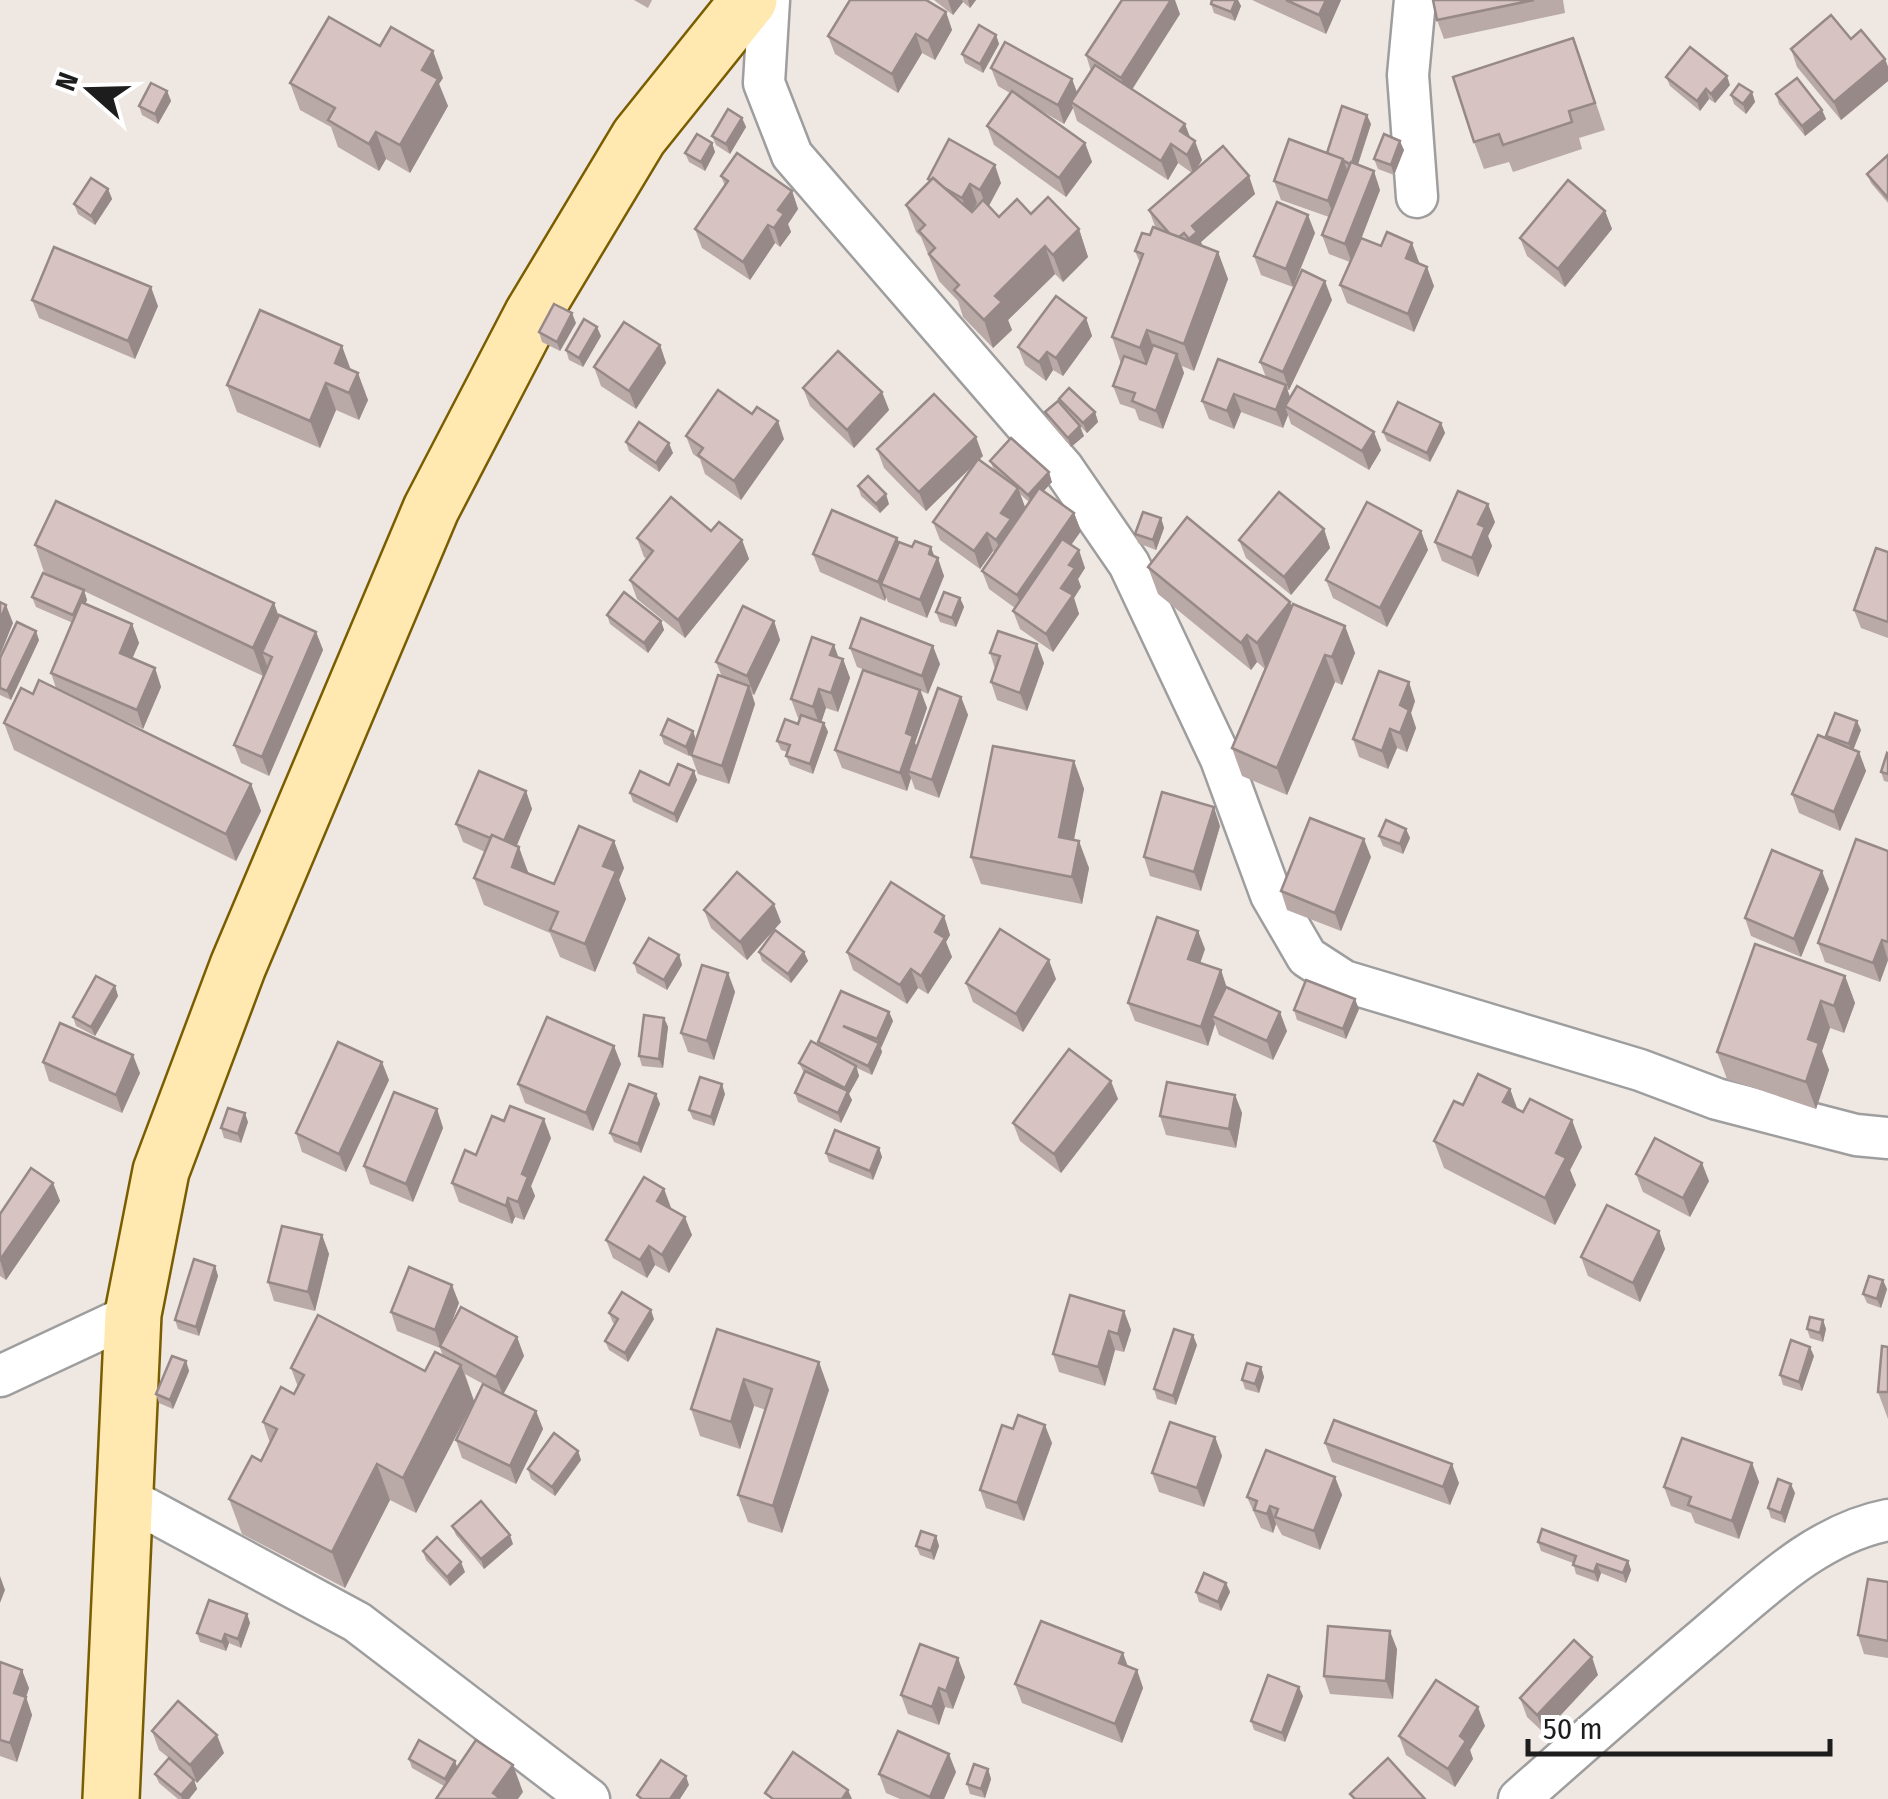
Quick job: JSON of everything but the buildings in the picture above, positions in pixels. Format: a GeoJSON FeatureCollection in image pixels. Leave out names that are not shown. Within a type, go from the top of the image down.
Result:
{"type":"FeatureCollection","features":[{"type":"Feature","properties":{"kind":"street"},"geometry":{"type":"LineString","coordinates":[[112,1799],[133,1314],[161,1171],[238,966],[431,510],[532,315],[639,136],[749,0]]}},
{"type":"Feature","properties":{"kind":"street"},"geometry":{"type":"LineString","coordinates":[[769,0],[764,84],[792,156],[1064,468],[1129,564],[1221,759],[1271,895],[1307,958],[1344,981],[1640,1070],[1717,1099],[1856,1135],[1888,1138]]}},
{"type":"Feature","properties":{"kind":"street"},"geometry":{"type":"LineString","coordinates":[[1415,0],[1408,75],[1417,197]]}},
{"type":"Feature","properties":{"kind":"street"},"geometry":{"type":"LineString","coordinates":[[0,1376],[133,1314]]}},
{"type":"Feature","properties":{"kind":"street"},"geometry":{"type":"LineString","coordinates":[[127,1498],[357,1622],[589,1799]]}},
{"type":"Feature","properties":{"kind":"street"},"geometry":{"type":"LineString","coordinates":[[1519,1799],[1698,1643],[1804,1557],[1864,1524],[1888,1520]]}}]}
